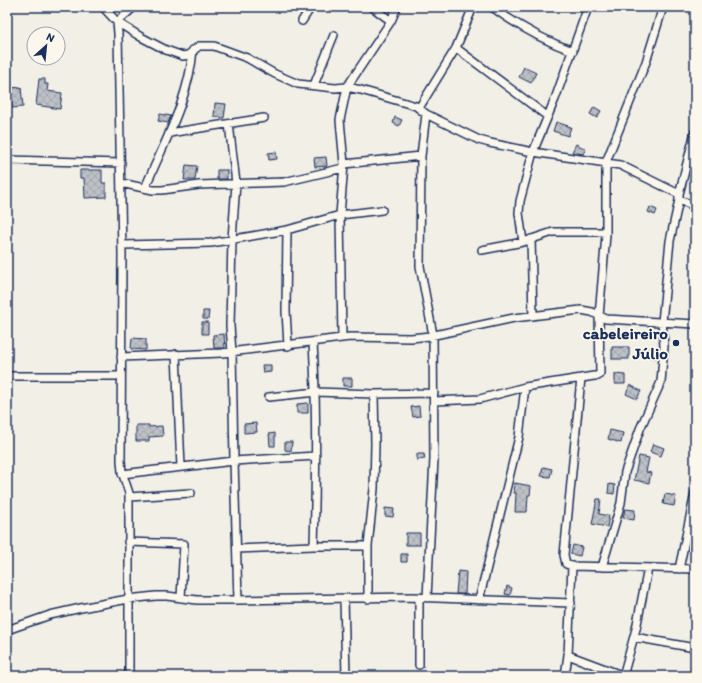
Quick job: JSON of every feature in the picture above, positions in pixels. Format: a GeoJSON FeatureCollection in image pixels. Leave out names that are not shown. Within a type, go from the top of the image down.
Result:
{"type":"FeatureCollection","features":[{"type":"Feature","properties":{"kind":"street"},"geometry":{"type":"LineString","coordinates":[[103,7],[117,22],[141,37],[183,56],[188,55],[199,46],[214,46],[247,58],[298,84],[335,88],[347,87],[362,90],[419,108],[426,114],[479,140],[533,152],[620,165],[630,169],[695,206]]}},
{"type":"Feature","properties":{"kind":"street"},"geometry":{"type":"LineString","coordinates":[[117,22],[134,7]]}},
{"type":"Feature","properties":{"kind":"street"},"geometry":{"type":"LineString","coordinates":[[302,21],[311,7]]}},
{"type":"Feature","properties":{"kind":"street"},"geometry":{"type":"LineString","coordinates":[[372,7],[391,21]]}},
{"type":"Feature","properties":{"kind":"street"},"geometry":{"type":"LineString","coordinates":[[342,338],[340,215],[344,166],[340,120],[347,87],[391,21],[397,7]]}},
{"type":"Feature","properties":{"kind":"street"},"geometry":{"type":"LineString","coordinates":[[419,108],[456,48],[473,7]]}},
{"type":"Feature","properties":{"kind":"street"},"geometry":{"type":"LineString","coordinates":[[492,7],[519,26],[554,44],[572,51]]}},
{"type":"Feature","properties":{"kind":"street"},"geometry":{"type":"LineString","coordinates":[[523,242],[519,213],[520,201],[533,152],[555,99],[588,7]]}},
{"type":"Feature","properties":{"kind":"street"},"geometry":{"type":"LineString","coordinates":[[434,401],[480,400],[525,387],[598,376],[600,373],[599,316],[606,232],[606,162],[646,62],[663,7]]}},
{"type":"Feature","properties":{"kind":"street"},"geometry":{"type":"LineString","coordinates":[[117,22],[122,245],[121,461],[122,474],[129,493],[128,676]]}},
{"type":"Feature","properties":{"kind":"street"},"geometry":{"type":"LineString","coordinates":[[314,85],[334,35]]}},
{"type":"Feature","properties":{"kind":"street"},"geometry":{"type":"LineString","coordinates":[[456,48],[547,116]]}},
{"type":"Feature","properties":{"kind":"street"},"geometry":{"type":"LineString","coordinates":[[145,188],[177,117],[191,67],[193,50]]}},
{"type":"Feature","properties":{"kind":"street"},"geometry":{"type":"LineString","coordinates":[[419,666],[434,459],[433,335],[420,266],[421,156],[426,114]]}},
{"type":"Feature","properties":{"kind":"street"},"geometry":{"type":"LineString","coordinates":[[170,133],[264,118]]}},
{"type":"Feature","properties":{"kind":"street"},"geometry":{"type":"LineString","coordinates":[[229,124],[236,183],[232,239],[230,326],[232,352],[238,600]]}},
{"type":"Feature","properties":{"kind":"street"},"geometry":{"type":"LineString","coordinates":[[602,567],[621,503],[625,472],[640,429],[661,382],[664,346],[662,322],[670,241],[695,132]]}},
{"type":"Feature","properties":{"kind":"street"},"geometry":{"type":"LineString","coordinates":[[121,183],[153,190],[162,190],[199,185],[284,182],[344,166],[421,156]]}},
{"type":"Feature","properties":{"kind":"street"},"geometry":{"type":"LineString","coordinates":[[7,160],[121,163]]}},
{"type":"Feature","properties":{"kind":"street"},"geometry":{"type":"LineString","coordinates":[[122,245],[211,243],[287,230],[340,215],[382,210]]}},
{"type":"Feature","properties":{"kind":"street"},"geometry":{"type":"LineString","coordinates":[[287,230],[286,303],[288,346]]}},
{"type":"Feature","properties":{"kind":"street"},"geometry":{"type":"LineString","coordinates":[[482,250],[523,242],[553,232],[606,232]]}},
{"type":"Feature","properties":{"kind":"street"},"geometry":{"type":"LineString","coordinates":[[531,239],[533,316]]}},
{"type":"Feature","properties":{"kind":"street"},"geometry":{"type":"LineString","coordinates":[[121,357],[232,352],[350,337],[411,338],[533,316],[582,310],[592,312],[606,319],[695,324]]}},
{"type":"Feature","properties":{"kind":"street"},"geometry":{"type":"LineString","coordinates":[[313,342],[316,392],[314,546]]}},
{"type":"Feature","properties":{"kind":"street"},"geometry":{"type":"LineString","coordinates":[[176,354],[181,467]]}},
{"type":"Feature","properties":{"kind":"street"},"geometry":{"type":"LineString","coordinates":[[7,376],[121,376]]}},
{"type":"Feature","properties":{"kind":"street"},"geometry":{"type":"LineString","coordinates":[[581,378],[564,555],[566,564],[572,566],[695,569]]}},
{"type":"Feature","properties":{"kind":"street"},"geometry":{"type":"LineString","coordinates":[[480,600],[519,437],[525,387]]}},
{"type":"Feature","properties":{"kind":"street"},"geometry":{"type":"LineString","coordinates":[[269,397],[316,392],[374,394],[434,393]]}},
{"type":"Feature","properties":{"kind":"street"},"geometry":{"type":"LineString","coordinates":[[368,599],[368,546],[374,489],[374,394]]}},
{"type":"Feature","properties":{"kind":"street"},"geometry":{"type":"LineString","coordinates":[[122,474],[181,467],[185,468],[234,461],[316,456]]}},
{"type":"Feature","properties":{"kind":"street"},"geometry":{"type":"LineString","coordinates":[[129,497],[191,493]]}},
{"type":"Feature","properties":{"kind":"street"},"geometry":{"type":"LineString","coordinates":[[679,569],[695,493]]}},
{"type":"Feature","properties":{"kind":"street"},"geometry":{"type":"LineString","coordinates":[[128,542],[184,544],[181,598]]}},
{"type":"Feature","properties":{"kind":"street"},"geometry":{"type":"LineString","coordinates":[[237,548],[368,546]]}},
{"type":"Feature","properties":{"kind":"street"},"geometry":{"type":"LineString","coordinates":[[565,676],[568,655],[572,566]]}},
{"type":"Feature","properties":{"kind":"street"},"geometry":{"type":"LineString","coordinates":[[568,655],[624,676],[634,637],[648,568]]}},
{"type":"Feature","properties":{"kind":"street"},"geometry":{"type":"LineString","coordinates":[[7,630],[50,615],[128,599],[156,596],[197,600],[368,599],[423,597],[571,603]]}},
{"type":"Feature","properties":{"kind":"street"},"geometry":{"type":"LineString","coordinates":[[344,599],[346,676]]}},
{"type":"Feature","properties":{"kind":"street"},"geometry":{"type":"LineString","coordinates":[[634,637],[695,648]]}},
{"type":"Feature","properties":{"kind":"building"},"geometry":{"type":"Polygon","coordinates":[[[524,67],[536,73],[531,83],[519,77],[524,67]]]}},
{"type":"Feature","properties":{"kind":"building"},"geometry":{"type":"Polygon","coordinates":[[[39,79],[45,79],[45,84],[48,84],[47,91],[62,93],[60,109],[36,105],[39,79]]]}},
{"type":"Feature","properties":{"kind":"building"},"geometry":{"type":"Polygon","coordinates":[[[21,87],[23,107],[12,108],[10,88],[21,87]]]}},
{"type":"Feature","properties":{"kind":"building"},"geometry":{"type":"Polygon","coordinates":[[[215,103],[226,104],[224,118],[214,117],[215,103]]]}},
{"type":"Feature","properties":{"kind":"building"},"geometry":{"type":"Polygon","coordinates":[[[594,107],[601,111],[597,118],[590,114],[594,107]]]}},
{"type":"Feature","properties":{"kind":"building"},"geometry":{"type":"Polygon","coordinates":[[[160,114],[171,116],[168,123],[158,121],[160,114]]]}},
{"type":"Feature","properties":{"kind":"building"},"geometry":{"type":"Polygon","coordinates":[[[395,117],[402,120],[399,126],[393,123],[395,117]]]}},
{"type":"Feature","properties":{"kind":"building"},"geometry":{"type":"Polygon","coordinates":[[[556,122],[571,127],[568,136],[553,131],[556,122]]]}},
{"type":"Feature","properties":{"kind":"building"},"geometry":{"type":"Polygon","coordinates":[[[576,144],[586,149],[583,154],[572,152],[576,144]]]}},
{"type":"Feature","properties":{"kind":"building"},"geometry":{"type":"Polygon","coordinates":[[[276,152],[277,159],[269,160],[268,153],[276,152]]]}},
{"type":"Feature","properties":{"kind":"building"},"geometry":{"type":"Polygon","coordinates":[[[326,157],[327,166],[315,167],[314,158],[326,157]]]}},
{"type":"Feature","properties":{"kind":"building"},"geometry":{"type":"Polygon","coordinates":[[[186,165],[197,166],[195,180],[184,180],[186,165]]]}},
{"type":"Feature","properties":{"kind":"building"},"geometry":{"type":"Polygon","coordinates":[[[80,170],[102,170],[102,183],[106,183],[106,197],[85,198],[84,178],[80,178],[80,170]]]}},
{"type":"Feature","properties":{"kind":"building"},"geometry":{"type":"Polygon","coordinates":[[[217,170],[227,170],[227,179],[217,179],[217,170]]]}},
{"type":"Feature","properties":{"kind":"building"},"geometry":{"type":"Polygon","coordinates":[[[650,207],[657,210],[655,215],[648,212],[650,207]]]}},
{"type":"Feature","properties":{"kind":"building"},"geometry":{"type":"Polygon","coordinates":[[[203,311],[209,311],[208,319],[203,319],[203,311]]]}},
{"type":"Feature","properties":{"kind":"building"},"geometry":{"type":"Polygon","coordinates":[[[202,322],[208,322],[208,334],[202,334],[202,322]]]}},
{"type":"Feature","properties":{"kind":"building"},"geometry":{"type":"Polygon","coordinates":[[[224,334],[225,348],[214,348],[213,335],[224,334]]]}},
{"type":"Feature","properties":{"kind":"building"},"geometry":{"type":"Polygon","coordinates":[[[132,338],[146,339],[146,350],[131,349],[132,338]]]}},
{"type":"Feature","properties":{"kind":"building"},"geometry":{"type":"Polygon","coordinates":[[[612,347],[629,347],[629,359],[612,359],[612,347]]]}},
{"type":"Feature","properties":{"kind":"building"},"geometry":{"type":"Polygon","coordinates":[[[645,348],[657,349],[656,358],[645,357],[645,348]]]}},
{"type":"Feature","properties":{"kind":"building"},"geometry":{"type":"Polygon","coordinates":[[[262,365],[271,365],[271,372],[263,373],[262,365]]]}},
{"type":"Feature","properties":{"kind":"building"},"geometry":{"type":"Polygon","coordinates":[[[615,374],[625,375],[625,384],[615,384],[615,374]]]}},
{"type":"Feature","properties":{"kind":"building"},"geometry":{"type":"Polygon","coordinates":[[[343,378],[352,378],[352,386],[343,386],[343,378]]]}},
{"type":"Feature","properties":{"kind":"building"},"geometry":{"type":"Polygon","coordinates":[[[630,385],[641,391],[637,399],[626,394],[630,385]]]}},
{"type":"Feature","properties":{"kind":"building"},"geometry":{"type":"Polygon","coordinates":[[[308,403],[308,413],[297,413],[297,404],[308,403]]]}},
{"type":"Feature","properties":{"kind":"building"},"geometry":{"type":"Polygon","coordinates":[[[419,406],[420,416],[413,417],[411,407],[419,406]]]}},
{"type":"Feature","properties":{"kind":"building"},"geometry":{"type":"Polygon","coordinates":[[[256,423],[257,432],[244,433],[244,424],[256,423]]]}},
{"type":"Feature","properties":{"kind":"building"},"geometry":{"type":"Polygon","coordinates":[[[136,425],[149,425],[149,427],[162,426],[163,436],[149,437],[149,441],[136,441],[136,425]]]}},
{"type":"Feature","properties":{"kind":"building"},"geometry":{"type":"Polygon","coordinates":[[[610,430],[623,433],[621,443],[608,439],[610,430]]]}},
{"type":"Feature","properties":{"kind":"building"},"geometry":{"type":"Polygon","coordinates":[[[275,433],[275,446],[270,446],[269,434],[275,433]]]}},
{"type":"Feature","properties":{"kind":"building"},"geometry":{"type":"Polygon","coordinates":[[[285,442],[292,442],[291,451],[285,450],[285,442]]]}},
{"type":"Feature","properties":{"kind":"building"},"geometry":{"type":"Polygon","coordinates":[[[653,444],[664,448],[661,456],[650,452],[653,444]]]}},
{"type":"Feature","properties":{"kind":"building"},"geometry":{"type":"Polygon","coordinates":[[[417,454],[424,454],[425,459],[417,460],[417,454]]]}},
{"type":"Feature","properties":{"kind":"building"},"geometry":{"type":"Polygon","coordinates":[[[639,456],[649,458],[646,472],[651,473],[649,483],[634,480],[639,456]]]}},
{"type":"Feature","properties":{"kind":"building"},"geometry":{"type":"Polygon","coordinates":[[[543,467],[552,469],[550,477],[541,476],[543,467]]]}},
{"type":"Feature","properties":{"kind":"building"},"geometry":{"type":"Polygon","coordinates":[[[515,483],[531,486],[530,495],[528,495],[527,512],[515,512],[515,483]]]}},
{"type":"Feature","properties":{"kind":"building"},"geometry":{"type":"Polygon","coordinates":[[[609,484],[615,485],[614,494],[608,493],[609,484]]]}},
{"type":"Feature","properties":{"kind":"building"},"geometry":{"type":"Polygon","coordinates":[[[665,494],[676,496],[674,506],[663,504],[665,494]]]}},
{"type":"Feature","properties":{"kind":"building"},"geometry":{"type":"Polygon","coordinates":[[[597,499],[601,499],[599,514],[609,516],[607,527],[592,524],[597,499]]]}},
{"type":"Feature","properties":{"kind":"building"},"geometry":{"type":"Polygon","coordinates":[[[385,508],[394,509],[393,517],[385,516],[385,508]]]}},
{"type":"Feature","properties":{"kind":"building"},"geometry":{"type":"Polygon","coordinates":[[[625,509],[635,510],[634,520],[623,518],[625,509]]]}},
{"type":"Feature","properties":{"kind":"building"},"geometry":{"type":"Polygon","coordinates":[[[406,533],[420,533],[420,545],[406,545],[406,533]]]}},
{"type":"Feature","properties":{"kind":"building"},"geometry":{"type":"Polygon","coordinates":[[[573,545],[582,547],[580,556],[571,554],[573,545]]]}},
{"type":"Feature","properties":{"kind":"building"},"geometry":{"type":"Polygon","coordinates":[[[401,554],[407,554],[407,562],[401,562],[401,554]]]}},
{"type":"Feature","properties":{"kind":"building"},"geometry":{"type":"Polygon","coordinates":[[[458,571],[466,572],[465,594],[456,594],[458,571]]]}},
{"type":"Feature","properties":{"kind":"building"},"geometry":{"type":"Polygon","coordinates":[[[507,586],[512,588],[510,595],[505,594],[507,586]]]}},
{"type":"Feature","properties":{"kind":"place","name":"cabeleireiro Júlio"},"geometry":{"type":"Point","coordinates":[676,343]}}]}
